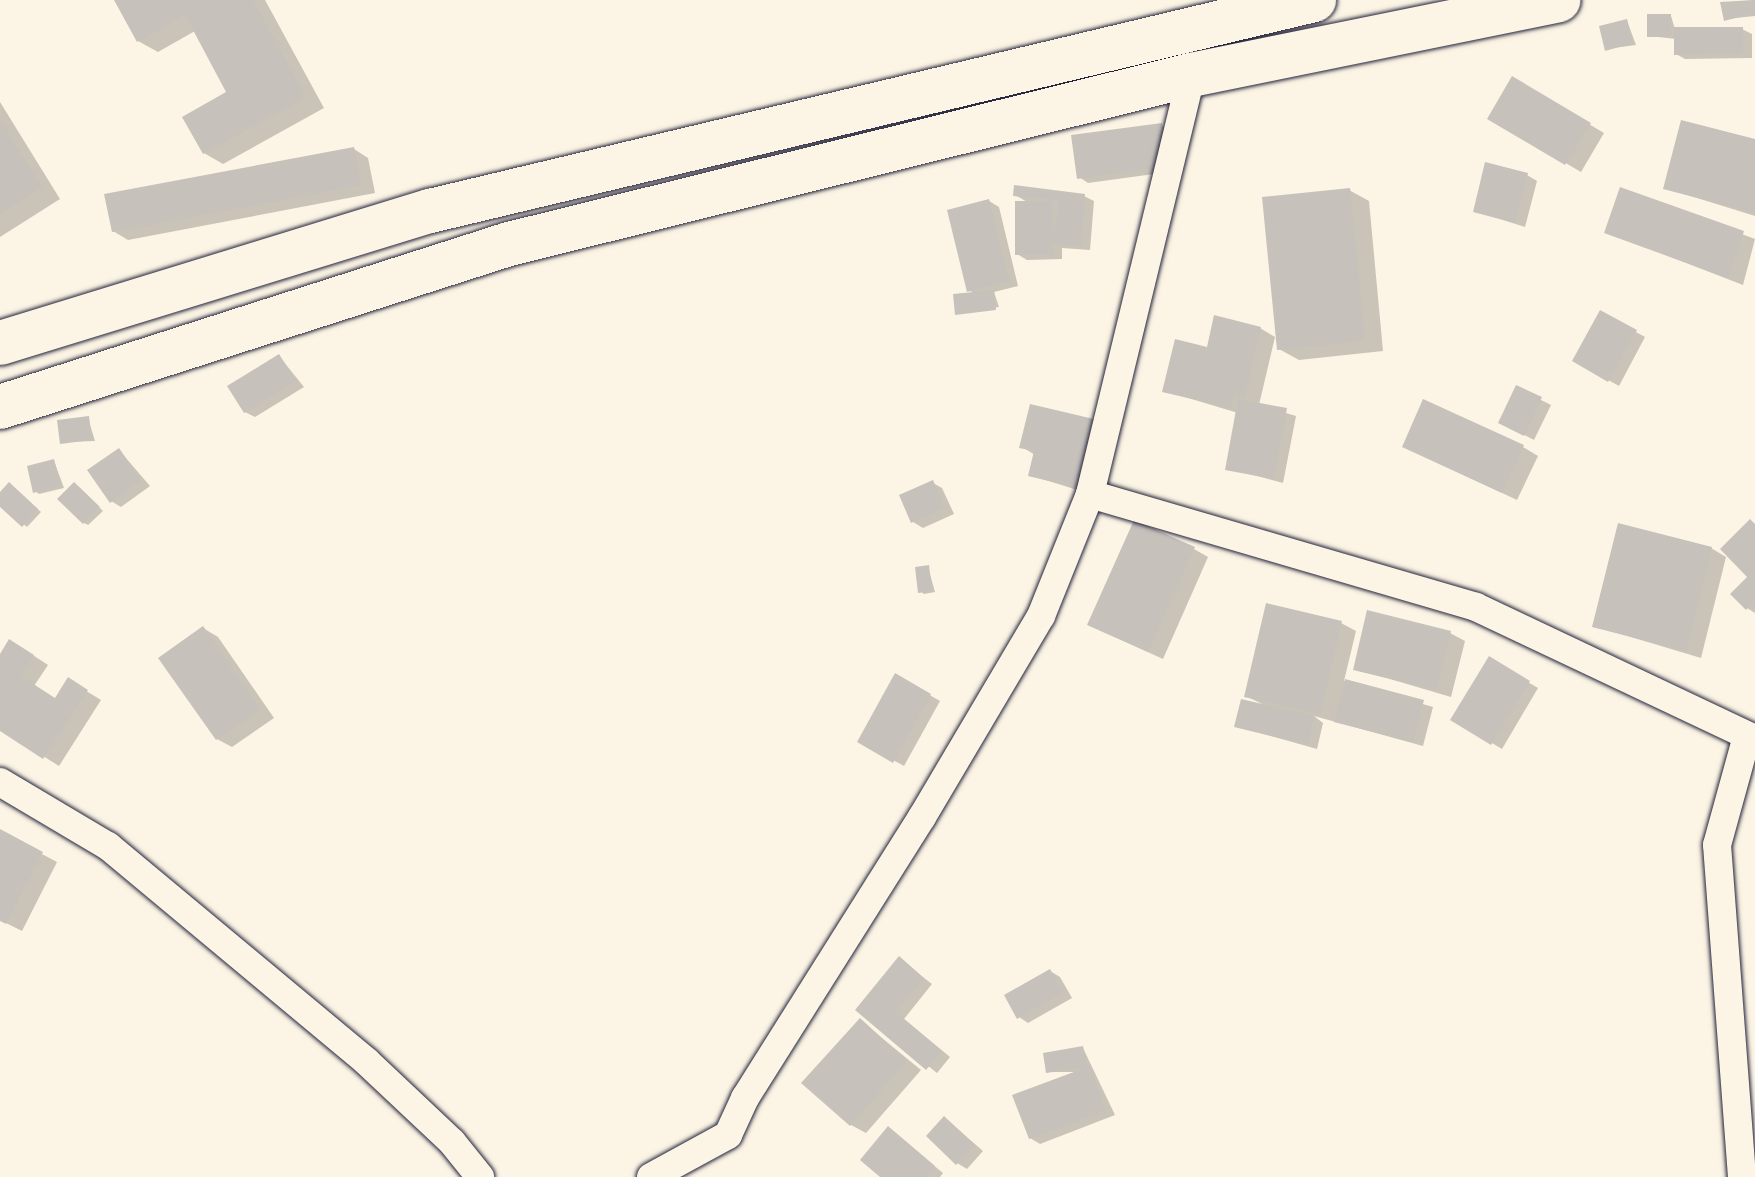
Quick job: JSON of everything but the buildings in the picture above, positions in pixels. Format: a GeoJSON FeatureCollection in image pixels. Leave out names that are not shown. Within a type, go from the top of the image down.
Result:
{"type":"FeatureCollection","features":[{"type":"Feature","properties":{"kind":"highway"},"geometry":{"type":"LineString","coordinates":[[0,343],[430,211],[1258,7],[1314,0]]}},
{"type":"Feature","properties":{"kind":"highway"},"geometry":{"type":"LineString","coordinates":[[0,407],[509,244],[1191,75],[1558,0]]}},
{"type":"Feature","properties":{"kind":"street"},"geometry":{"type":"LineString","coordinates":[[651,1177],[728,1135],[745,1098],[922,817],[1041,616],[1090,494],[1191,75]]}},
{"type":"Feature","properties":{"kind":"street"},"geometry":{"type":"LineString","coordinates":[[1090,494],[1476,607],[1751,738],[1717,845],[1742,1177]]}},
{"type":"Feature","properties":{"kind":"street"},"geometry":{"type":"LineString","coordinates":[[0,782],[108,846],[366,1061],[452,1142],[480,1177]]}}]}
